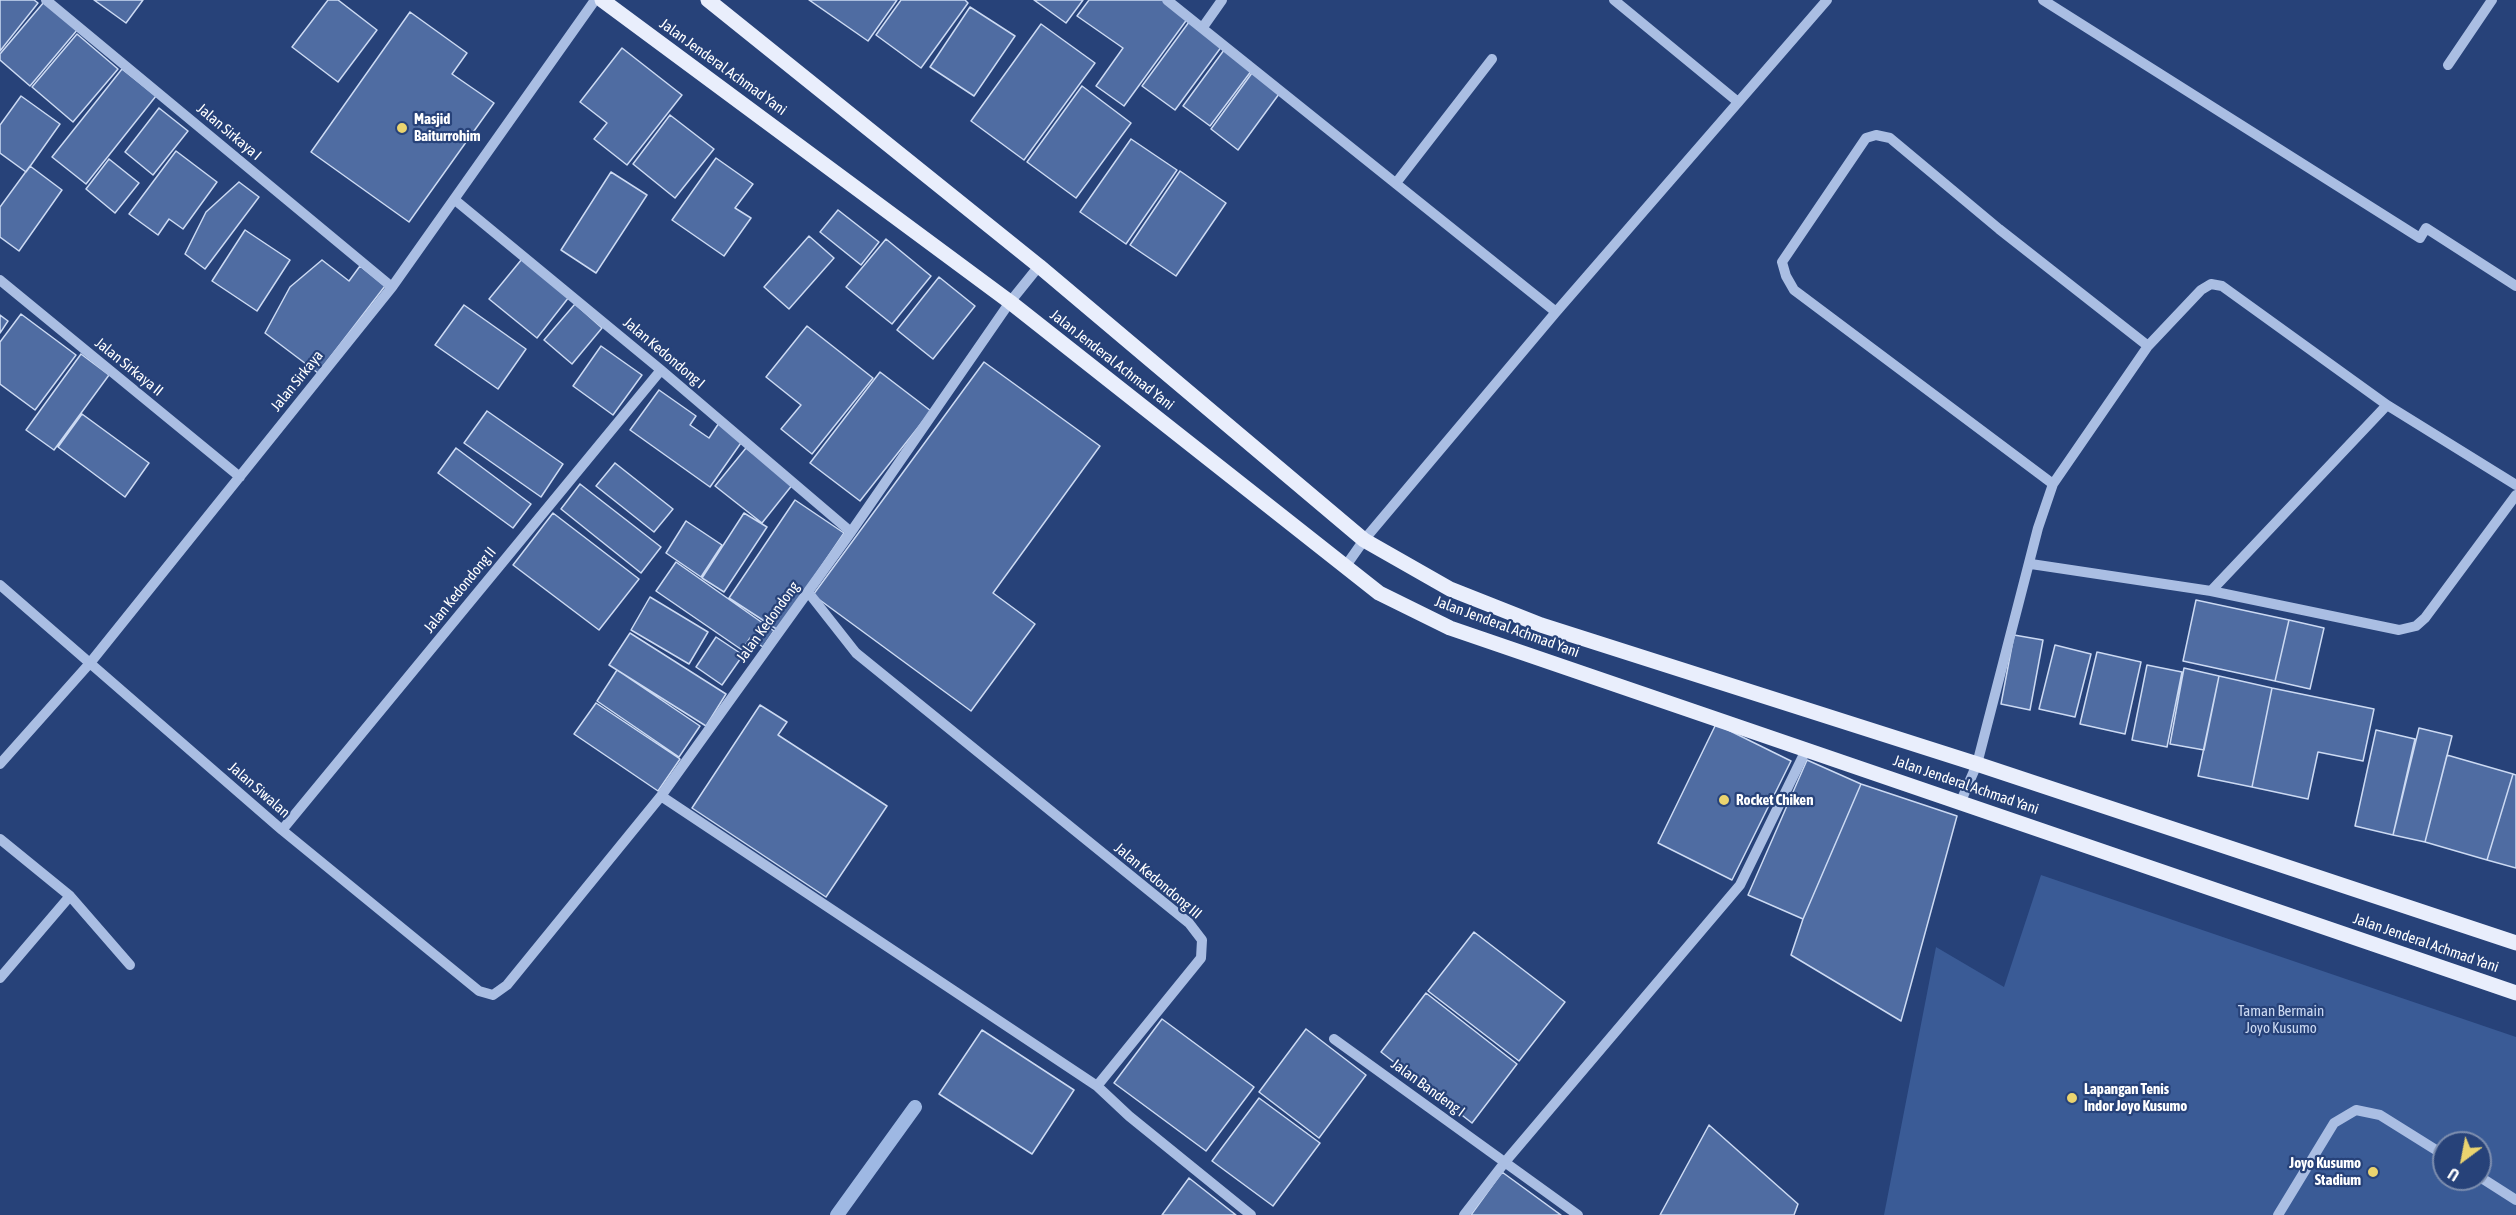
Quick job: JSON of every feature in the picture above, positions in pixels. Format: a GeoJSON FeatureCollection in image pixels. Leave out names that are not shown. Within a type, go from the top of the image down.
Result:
{"type":"FeatureCollection","features":[{"type":"Feature","properties":{"kind":"main road","name":"Jalan Jenderal Achmad Yani"},"geometry":{"type":"LineString","coordinates":[[602,0],[1010,302],[1379,593],[1450,628],[1961,801],[2516,993]]}},
{"type":"Feature","properties":{"kind":"main road","name":"Jalan Jenderal Achmad Yani"},"geometry":{"type":"LineString","coordinates":[[708,0],[1039,266],[1364,540],[1450,589],[1541,625],[1977,764],[2516,943]]}},
{"type":"Feature","properties":{"kind":"street","name":"Jalan Sirkaya I"},"geometry":{"type":"LineString","coordinates":[[46,0],[392,287]]}},
{"type":"Feature","properties":{"kind":"street","name":"Jalan Sirkaya"},"geometry":{"type":"LineString","coordinates":[[0,764],[90,663],[392,287],[595,0]]}},
{"type":"Feature","properties":{"kind":"street"},"geometry":{"type":"LineString","coordinates":[[1167,0],[1556,312]]}},
{"type":"Feature","properties":{"kind":"street"},"geometry":{"type":"LineString","coordinates":[[1203,27],[1222,0]]}},
{"type":"Feature","properties":{"kind":"street"},"geometry":{"type":"LineString","coordinates":[[1614,0],[1738,102]]}},
{"type":"Feature","properties":{"kind":"street"},"geometry":{"type":"LineString","coordinates":[[1345,567],[1364,540],[1556,312],[1827,0]]}},
{"type":"Feature","properties":{"kind":"street"},"geometry":{"type":"LineString","coordinates":[[2043,0],[2420,238],[2426,228],[2516,286]]}},
{"type":"Feature","properties":{"kind":"street"},"geometry":{"type":"LineString","coordinates":[[2448,65],[2488,2]]}},
{"type":"Feature","properties":{"kind":"street"},"geometry":{"type":"LineString","coordinates":[[1396,183],[1492,59]]}},
{"type":"Feature","properties":{"kind":"street"},"geometry":{"type":"LineString","coordinates":[[2053,484],[1794,290],[1786,276],[1782,262],[1866,138],[1876,135],[1890,138],[1999,229],[2148,346]]}},
{"type":"Feature","properties":{"kind":"street","name":"Jalan Kedondong I"},"geometry":{"type":"LineString","coordinates":[[455,200],[661,370],[851,532]]}},
{"type":"Feature","properties":{"kind":"street","name":"Jalan Kedondong"},"geometry":{"type":"LineString","coordinates":[[507,985],[661,796],[851,532],[1010,302],[1039,266]]}},
{"type":"Feature","properties":{"kind":"street","name":"Jalan Sirkaya II"},"geometry":{"type":"LineString","coordinates":[[0,280],[240,477]]}},
{"type":"Feature","properties":{"kind":"street"},"geometry":{"type":"LineString","coordinates":[[1961,801],[1977,764],[2031,564],[2038,528],[2053,484],[2148,346],[2201,290],[2211,284],[2222,286],[2387,405],[2516,485]]}},
{"type":"Feature","properties":{"kind":"street","name":"Jalan Kedondong II"},"geometry":{"type":"LineString","coordinates":[[282,830],[661,370]]}},
{"type":"Feature","properties":{"kind":"street"},"geometry":{"type":"LineString","coordinates":[[2211,591],[2387,405]]}},
{"type":"Feature","properties":{"kind":"street"},"geometry":{"type":"LineString","coordinates":[[2031,564],[2211,591],[2399,630],[2416,626],[2425,618],[2516,495]]}},
{"type":"Feature","properties":{"kind":"street","name":"Jalan Siwalan"},"geometry":{"type":"LineString","coordinates":[[0,585],[282,830],[479,990],[493,994],[507,985]]}},
{"type":"Feature","properties":{"kind":"street","name":"Jalan Kedondong III"},"geometry":{"type":"LineString","coordinates":[[808,592],[856,653],[1189,923],[1202,940],[1201,958],[1098,1086]]}},
{"type":"Feature","properties":{"kind":"street"},"geometry":{"type":"LineString","coordinates":[[1464,1215],[1505,1162],[1740,885],[1806,750]]}},
{"type":"Feature","properties":{"kind":"street"},"geometry":{"type":"LineString","coordinates":[[661,796],[1098,1086],[1129,1116],[1251,1215]]}},
{"type":"Feature","properties":{"kind":"street"},"geometry":{"type":"LineString","coordinates":[[0,839],[70,896],[130,965]]}},
{"type":"Feature","properties":{"kind":"street"},"geometry":{"type":"LineString","coordinates":[[0,978],[70,896]]}},
{"type":"Feature","properties":{"kind":"street","name":"Jalan Bandeng I"},"geometry":{"type":"LineString","coordinates":[[1334,1039],[1578,1215]]}},
{"type":"Feature","properties":{"kind":"street"},"geometry":{"type":"LineString","coordinates":[[2278,1215],[2334,1123],[2356,1110],[2380,1115],[2432,1148]]}},
{"type":"Feature","properties":{"kind":"street"},"geometry":{"type":"LineString","coordinates":[[2492,1185],[2516,1200]]}},
{"type":"Feature","properties":{"kind":"green space","name":"Taman Bermain Joyo Kusumo"},"geometry":{"type":"Polygon","coordinates":[[[2041,875],[2516,1037],[2516,1215],[1884,1215],[1936,947],[2004,987],[2041,875]]]}},
{"type":"Feature","properties":{"kind":"building"},"geometry":{"type":"Polygon","coordinates":[[[0,0],[34,0],[38,3],[0,51],[0,0]]]}},
{"type":"Feature","properties":{"kind":"building"},"geometry":{"type":"Polygon","coordinates":[[[94,0],[143,0],[126,23],[94,0]]]}},
{"type":"Feature","properties":{"kind":"building"},"geometry":{"type":"Polygon","coordinates":[[[328,0],[338,0],[377,30],[338,82],[292,47],[328,0]]]}},
{"type":"Feature","properties":{"kind":"building"},"geometry":{"type":"Polygon","coordinates":[[[809,0],[897,0],[868,41],[809,0]]]}},
{"type":"Feature","properties":{"kind":"building"},"geometry":{"type":"Polygon","coordinates":[[[901,0],[965,0],[968,3],[921,68],[876,35],[901,0]]]}},
{"type":"Feature","properties":{"kind":"building"},"geometry":{"type":"Polygon","coordinates":[[[1034,0],[1083,0],[1066,23],[1034,0]]]}},
{"type":"Feature","properties":{"kind":"building"},"geometry":{"type":"Polygon","coordinates":[[[1089,0],[1164,0],[1188,18],[1124,106],[1096,86],[1123,48],[1077,16],[1089,0]]]}},
{"type":"Feature","properties":{"kind":"building"},"geometry":{"type":"Polygon","coordinates":[[[44,2],[78,29],[30,86],[0,60],[0,54],[44,2]]]}},
{"type":"Feature","properties":{"kind":"building"},"geometry":{"type":"Polygon","coordinates":[[[970,7],[1015,36],[974,96],[930,67],[970,7]]]}},
{"type":"Feature","properties":{"kind":"building","name":"Masjid Baiturrohim"},"geometry":{"type":"Polygon","coordinates":[[[410,12],[467,53],[452,74],[494,103],[409,222],[311,152],[410,12]]]}},
{"type":"Feature","properties":{"kind":"building"},"geometry":{"type":"Polygon","coordinates":[[[1189,22],[1222,46],[1175,110],[1142,86],[1189,22]]]}},
{"type":"Feature","properties":{"kind":"building"},"geometry":{"type":"Polygon","coordinates":[[[1041,24],[1095,63],[1024,160],[971,121],[1041,24]]]}},
{"type":"Feature","properties":{"kind":"building"},"geometry":{"type":"Polygon","coordinates":[[[77,34],[118,69],[73,122],[32,87],[77,34]]]}},
{"type":"Feature","properties":{"kind":"building"},"geometry":{"type":"Polygon","coordinates":[[[622,48],[682,95],[627,165],[594,139],[607,123],[580,102],[622,48]]]}},
{"type":"Feature","properties":{"kind":"building"},"geometry":{"type":"Polygon","coordinates":[[[1224,50],[1252,70],[1210,126],[1183,106],[1224,50]]]}},
{"type":"Feature","properties":{"kind":"building"},"geometry":{"type":"Polygon","coordinates":[[[122,69],[156,96],[86,184],[52,157],[122,69]]]}},
{"type":"Feature","properties":{"kind":"building"},"geometry":{"type":"Polygon","coordinates":[[[1252,73],[1279,94],[1238,150],[1211,129],[1252,73]]]}},
{"type":"Feature","properties":{"kind":"building"},"geometry":{"type":"Polygon","coordinates":[[[1082,86],[1131,123],[1076,198],[1027,162],[1082,86]]]}},
{"type":"Feature","properties":{"kind":"building"},"geometry":{"type":"Polygon","coordinates":[[[21,96],[60,124],[26,172],[0,153],[0,125],[21,96]]]}},
{"type":"Feature","properties":{"kind":"building"},"geometry":{"type":"Polygon","coordinates":[[[159,108],[188,131],[153,175],[125,152],[159,108]]]}},
{"type":"Feature","properties":{"kind":"building"},"geometry":{"type":"Polygon","coordinates":[[[670,115],[714,149],[675,198],[633,164],[670,115]]]}},
{"type":"Feature","properties":{"kind":"building"},"geometry":{"type":"Polygon","coordinates":[[[1131,139],[1177,170],[1126,244],[1080,212],[1131,139]]]}},
{"type":"Feature","properties":{"kind":"building"},"geometry":{"type":"Polygon","coordinates":[[[176,151],[217,182],[183,229],[169,219],[158,235],[129,214],[176,151]]]}},
{"type":"Feature","properties":{"kind":"building"},"geometry":{"type":"Polygon","coordinates":[[[716,158],[753,184],[735,208],[751,218],[724,256],[672,220],[716,158]]]}},
{"type":"Feature","properties":{"kind":"building"},"geometry":{"type":"Polygon","coordinates":[[[109,159],[139,183],[115,213],[86,189],[109,159]]]}},
{"type":"Feature","properties":{"kind":"building"},"geometry":{"type":"Polygon","coordinates":[[[30,166],[62,190],[19,251],[0,237],[0,207],[30,166]]]}},
{"type":"Feature","properties":{"kind":"building"},"geometry":{"type":"Polygon","coordinates":[[[1180,171],[1226,203],[1176,276],[1130,245],[1180,171]]]}},
{"type":"Feature","properties":{"kind":"building"},"geometry":{"type":"Polygon","coordinates":[[[611,172],[647,195],[596,273],[561,250],[611,172]]]}},
{"type":"Feature","properties":{"kind":"building"},"geometry":{"type":"Polygon","coordinates":[[[239,182],[259,197],[205,269],[185,254],[206,212],[239,182]]]}},
{"type":"Feature","properties":{"kind":"building"},"geometry":{"type":"Polygon","coordinates":[[[838,210],[879,242],[861,265],[820,232],[838,210]]]}},
{"type":"Feature","properties":{"kind":"building"},"geometry":{"type":"Polygon","coordinates":[[[245,230],[290,260],[257,311],[212,281],[245,230]]]}},
{"type":"Feature","properties":{"kind":"building"},"geometry":{"type":"Polygon","coordinates":[[[809,236],[834,258],[789,309],[764,287],[809,236]]]}},
{"type":"Feature","properties":{"kind":"building"},"geometry":{"type":"Polygon","coordinates":[[[886,239],[931,276],[892,324],[846,287],[886,239]]]}},
{"type":"Feature","properties":{"kind":"building"},"geometry":{"type":"Polygon","coordinates":[[[522,259],[569,297],[537,338],[489,299],[522,259]]]}},
{"type":"Feature","properties":{"kind":"building"},"geometry":{"type":"Polygon","coordinates":[[[322,260],[349,281],[360,266],[385,286],[318,373],[265,333],[290,287],[322,260]]]}},
{"type":"Feature","properties":{"kind":"building"},"geometry":{"type":"Polygon","coordinates":[[[939,277],[975,306],[933,359],[897,330],[939,277]]]}},
{"type":"Feature","properties":{"kind":"building"},"geometry":{"type":"Polygon","coordinates":[[[575,304],[602,328],[572,364],[544,340],[575,304]]]}},
{"type":"Feature","properties":{"kind":"building"},"geometry":{"type":"Polygon","coordinates":[[[464,305],[526,349],[498,389],[435,345],[464,305]]]}},
{"type":"Feature","properties":{"kind":"building"},"geometry":{"type":"Polygon","coordinates":[[[21,314],[76,355],[35,410],[0,384],[0,342],[21,314]]]}},
{"type":"Feature","properties":{"kind":"building"},"geometry":{"type":"Polygon","coordinates":[[[0,315],[8,321],[0,333],[0,315]]]}},
{"type":"Feature","properties":{"kind":"building"},"geometry":{"type":"Polygon","coordinates":[[[807,326],[873,378],[812,454],[781,429],[801,405],[766,377],[807,326]]]}},
{"type":"Feature","properties":{"kind":"building"},"geometry":{"type":"Polygon","coordinates":[[[601,346],[642,375],[613,415],[573,386],[601,346]]]}},
{"type":"Feature","properties":{"kind":"building"},"geometry":{"type":"Polygon","coordinates":[[[81,354],[109,375],[54,450],[26,430],[81,354]]]}},
{"type":"Feature","properties":{"kind":"building"},"geometry":{"type":"Polygon","coordinates":[[[984,362],[1100,446],[993,593],[1035,624],[971,711],[813,595],[984,362]]]}},
{"type":"Feature","properties":{"kind":"building"},"geometry":{"type":"Polygon","coordinates":[[[880,372],[931,411],[860,501],[810,463],[880,372]]]}},
{"type":"Feature","properties":{"kind":"building"},"geometry":{"type":"Polygon","coordinates":[[[659,390],[696,416],[690,425],[709,438],[719,423],[743,440],[710,487],[630,430],[659,390]]]}},
{"type":"Feature","properties":{"kind":"building"},"geometry":{"type":"Polygon","coordinates":[[[487,411],[563,464],[541,497],[464,443],[487,411]]]}},
{"type":"Feature","properties":{"kind":"building"},"geometry":{"type":"Polygon","coordinates":[[[82,414],[149,463],[125,497],[58,447],[82,414]]]}},
{"type":"Feature","properties":{"kind":"building"},"geometry":{"type":"Polygon","coordinates":[[[456,448],[531,504],[513,528],[438,473],[456,448]]]}},
{"type":"Feature","properties":{"kind":"building"},"geometry":{"type":"Polygon","coordinates":[[[746,448],[793,484],[762,523],[715,486],[746,448]]]}},
{"type":"Feature","properties":{"kind":"building"},"geometry":{"type":"Polygon","coordinates":[[[615,463],[673,509],[654,532],[596,486],[615,463]]]}},
{"type":"Feature","properties":{"kind":"building"},"geometry":{"type":"Polygon","coordinates":[[[580,484],[661,547],[641,573],[561,509],[580,484]]]}},
{"type":"Feature","properties":{"kind":"building"},"geometry":{"type":"Polygon","coordinates":[[[795,500],[844,533],[778,630],[729,598],[795,500]]]}},
{"type":"Feature","properties":{"kind":"building"},"geometry":{"type":"Polygon","coordinates":[[[553,513],[639,579],[599,630],[513,565],[553,513]]]}},
{"type":"Feature","properties":{"kind":"building"},"geometry":{"type":"Polygon","coordinates":[[[744,513],[767,527],[724,592],[702,578],[744,513]]]}},
{"type":"Feature","properties":{"kind":"building"},"geometry":{"type":"Polygon","coordinates":[[[686,521],[722,545],[701,577],[666,553],[686,521]]]}},
{"type":"Feature","properties":{"kind":"building"},"geometry":{"type":"Polygon","coordinates":[[[676,562],[774,631],[763,647],[750,638],[742,650],[656,591],[676,562]]]}},
{"type":"Feature","properties":{"kind":"building"},"geometry":{"type":"Polygon","coordinates":[[[650,597],[708,632],[689,664],[631,630],[650,597]]]}},
{"type":"Feature","properties":{"kind":"building"},"geometry":{"type":"Polygon","coordinates":[[[2196,600],[2289,620],[2275,681],[2183,661],[2196,600]]]}},
{"type":"Feature","properties":{"kind":"building"},"geometry":{"type":"Polygon","coordinates":[[[2289,620],[2324,628],[2310,689],[2275,681],[2289,620]]]}},
{"type":"Feature","properties":{"kind":"building"},"geometry":{"type":"Polygon","coordinates":[[[630,633],[726,694],[706,726],[609,665],[630,633]]]}},
{"type":"Feature","properties":{"kind":"building"},"geometry":{"type":"Polygon","coordinates":[[[2014,635],[2043,640],[2030,710],[2001,704],[2014,635]]]}},
{"type":"Feature","properties":{"kind":"building"},"geometry":{"type":"Polygon","coordinates":[[[716,637],[743,655],[722,685],[696,667],[716,637]]]}},
{"type":"Feature","properties":{"kind":"building"},"geometry":{"type":"Polygon","coordinates":[[[2055,645],[2091,654],[2075,717],[2039,709],[2055,645]]]}},
{"type":"Feature","properties":{"kind":"building"},"geometry":{"type":"Polygon","coordinates":[[[2097,652],[2141,662],[2125,734],[2080,724],[2097,652]]]}},
{"type":"Feature","properties":{"kind":"building"},"geometry":{"type":"Polygon","coordinates":[[[2147,665],[2182,672],[2167,747],[2132,740],[2147,665]]]}},
{"type":"Feature","properties":{"kind":"building"},"geometry":{"type":"Polygon","coordinates":[[[2184,668],[2219,676],[2204,750],[2170,744],[2184,668]]]}},
{"type":"Feature","properties":{"kind":"building"},"geometry":{"type":"Polygon","coordinates":[[[617,670],[700,726],[679,757],[597,701],[617,670]]]}},
{"type":"Feature","properties":{"kind":"building"},"geometry":{"type":"Polygon","coordinates":[[[2219,676],[2272,688],[2252,787],[2198,776],[2219,676]]]}},
{"type":"Feature","properties":{"kind":"building"},"geometry":{"type":"Polygon","coordinates":[[[2272,688],[2374,709],[2363,761],[2318,752],[2308,799],[2252,787],[2272,688]]]}},
{"type":"Feature","properties":{"kind":"building"},"geometry":{"type":"Polygon","coordinates":[[[596,703],[680,759],[658,791],[574,734],[596,703]]]}},
{"type":"Feature","properties":{"kind":"building"},"geometry":{"type":"Polygon","coordinates":[[[760,705],[787,722],[778,735],[887,806],[826,897],[692,808],[760,705]]]}},
{"type":"Feature","properties":{"kind":"building"},"geometry":{"type":"Polygon","coordinates":[[[1716,724],[1791,761],[1732,880],[1658,843],[1716,724]]]}},
{"type":"Feature","properties":{"kind":"building"},"geometry":{"type":"Polygon","coordinates":[[[2419,728],[2452,736],[2425,842],[2393,835],[2419,728]]]}},
{"type":"Feature","properties":{"kind":"building"},"geometry":{"type":"Polygon","coordinates":[[[2376,730],[2415,739],[2393,835],[2355,826],[2376,730]]]}},
{"type":"Feature","properties":{"kind":"building"},"geometry":{"type":"Polygon","coordinates":[[[2447,755],[2513,774],[2487,860],[2425,842],[2447,755]]]}},
{"type":"Feature","properties":{"kind":"building"},"geometry":{"type":"Polygon","coordinates":[[[1807,760],[1861,784],[1803,919],[1748,895],[1807,760]]]}},
{"type":"Feature","properties":{"kind":"building"},"geometry":{"type":"Polygon","coordinates":[[[2513,774],[2516,775],[2516,868],[2487,860],[2513,774]]]}},
{"type":"Feature","properties":{"kind":"building"},"geometry":{"type":"Polygon","coordinates":[[[1861,784],[1957,816],[1901,1021],[1791,955],[1803,919],[1861,784]]]}},
{"type":"Feature","properties":{"kind":"building"},"geometry":{"type":"Polygon","coordinates":[[[1474,932],[1565,1002],[1519,1061],[1428,991],[1474,932]]]}},
{"type":"Feature","properties":{"kind":"building"},"geometry":{"type":"Polygon","coordinates":[[[1426,993],[1517,1064],[1472,1123],[1381,1052],[1426,993]]]}},
{"type":"Feature","properties":{"kind":"building"},"geometry":{"type":"Polygon","coordinates":[[[1162,1019],[1254,1087],[1206,1151],[1114,1083],[1162,1019]]]}},
{"type":"Feature","properties":{"kind":"building"},"geometry":{"type":"Polygon","coordinates":[[[1306,1029],[1366,1075],[1319,1138],[1259,1092],[1306,1029]]]}},
{"type":"Feature","properties":{"kind":"building"},"geometry":{"type":"Polygon","coordinates":[[[982,1030],[1074,1090],[1032,1154],[939,1094],[982,1030]]]}},
{"type":"Feature","properties":{"kind":"building"},"geometry":{"type":"Polygon","coordinates":[[[1259,1098],[1320,1143],[1273,1206],[1212,1161],[1259,1098]]]}},
{"type":"Feature","properties":{"kind":"building"},"geometry":{"type":"Polygon","coordinates":[[[1709,1125],[1798,1204],[1794,1215],[1660,1215],[1709,1125]]]}},
{"type":"Feature","properties":{"kind":"building"},"geometry":{"type":"Polygon","coordinates":[[[1502,1172],[1561,1215],[1471,1215],[1502,1172]]]}},
{"type":"Feature","properties":{"kind":"building"},"geometry":{"type":"Polygon","coordinates":[[[1189,1178],[1236,1215],[1162,1215],[1189,1178]]]}},
{"type":"Feature","properties":{"kind":"waterway"},"geometry":{"type":"LineString","coordinates":[[837,1215],[915,1107]]}},
{"type":"Feature","properties":{"kind":"place","name":"Masjid Baiturrohim"},"geometry":{"type":"Point","coordinates":[402,128]}},
{"type":"Feature","properties":{"kind":"place","name":"Rocket Chiken"},"geometry":{"type":"Point","coordinates":[1724,800]}},
{"type":"Feature","properties":{"kind":"place","name":"Lapangan Tenis Indor Joyo Kusumo"},"geometry":{"type":"Point","coordinates":[2072,1098]}},
{"type":"Feature","properties":{"kind":"place","name":"Joyo Kusumo Stadium"},"geometry":{"type":"Point","coordinates":[2373,1172]}}]}
